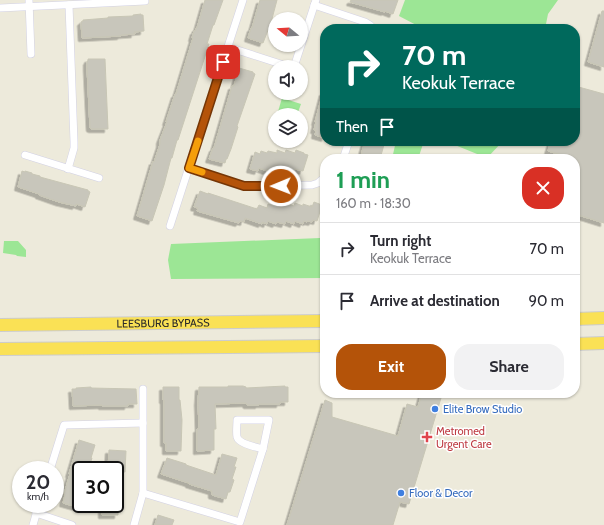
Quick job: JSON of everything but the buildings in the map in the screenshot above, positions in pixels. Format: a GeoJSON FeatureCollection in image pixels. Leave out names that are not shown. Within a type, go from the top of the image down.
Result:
{"type":"FeatureCollection","features":[{"type":"Feature","properties":{"kind":"highway"},"geometry":{"type":"LineString","coordinates":[[580,319],[604,318]]}},
{"type":"Feature","properties":{"kind":"highway","name":"LEESBURG BYPASS"},"geometry":{"type":"LineString","coordinates":[[0,325],[320,322]]}},
{"type":"Feature","properties":{"kind":"highway"},"geometry":{"type":"LineString","coordinates":[[580,344],[604,343]]}},
{"type":"Feature","properties":{"kind":"highway"},"geometry":{"type":"LineString","coordinates":[[0,349],[320,346]]}},
{"type":"Feature","properties":{"kind":"street"},"geometry":{"type":"LineString","coordinates":[[170,226],[243,0]]}},
{"type":"Feature","properties":{"kind":"street"},"geometry":{"type":"LineString","coordinates":[[0,8],[29,3],[69,5],[145,1]]}},
{"type":"Feature","properties":{"kind":"street"},"geometry":{"type":"LineString","coordinates":[[29,3],[31,54]]}},
{"type":"Feature","properties":{"kind":"street"},"geometry":{"type":"LineString","coordinates":[[296,60],[315,3],[368,24]]}},
{"type":"Feature","properties":{"kind":"street"},"geometry":{"type":"LineString","coordinates":[[68,169],[74,148],[69,5]]}},
{"type":"Feature","properties":{"kind":"street"},"geometry":{"type":"LineString","coordinates":[[228,47],[268,60]]}},
{"type":"Feature","properties":{"kind":"street"},"geometry":{"type":"LineString","coordinates":[[24,155],[99,178]]}},
{"type":"Feature","properties":{"kind":"street"},"geometry":{"type":"LineString","coordinates":[[189,168],[244,186],[312,185],[320,181]]}},
{"type":"Feature","properties":{"kind":"street"},"geometry":{"type":"LineString","coordinates":[[134,525],[143,493],[143,389]]}},
{"type":"Feature","properties":{"kind":"street"},"geometry":{"type":"LineString","coordinates":[[143,493],[240,522],[263,449],[269,420],[237,420],[237,437],[239,441],[263,449]]}},
{"type":"Feature","properties":{"kind":"street"},"geometry":{"type":"LineString","coordinates":[[53,461],[64,425],[143,423]]}},
{"type":"Feature","properties":{"kind":"street"},"geometry":{"type":"LineString","coordinates":[[33,525],[36,513],[72,525]]}},
{"type":"Feature","properties":{"kind":"green space"},"geometry":{"type":"Polygon","coordinates":[[[405,0],[558,0],[548,14],[546,24],[414,24],[399,16],[405,0]]]}},
{"type":"Feature","properties":{"kind":"green space"},"geometry":{"type":"Polygon","coordinates":[[[281,100],[288,100],[301,104],[300,108],[279,108],[281,100]]]}},
{"type":"Feature","properties":{"kind":"green space"},"geometry":{"type":"Polygon","coordinates":[[[395,146],[422,146],[420,154],[393,154],[395,146]]]}},
{"type":"Feature","properties":{"kind":"green space"},"geometry":{"type":"Polygon","coordinates":[[[457,146],[498,146],[491,154],[477,154],[457,146]]]}},
{"type":"Feature","properties":{"kind":"green space"},"geometry":{"type":"Polygon","coordinates":[[[320,238],[320,278],[171,279],[168,260],[171,244],[320,238]]]}},
{"type":"Feature","properties":{"kind":"green space"},"geometry":{"type":"Polygon","coordinates":[[[4,241],[18,241],[26,250],[26,257],[3,253],[4,241]]]}},
{"type":"Feature","properties":{"kind":"slow traffic"},"geometry":{"type":"LineString","coordinates":[[198,141],[189,168],[202,172]]}},
{"type":"Feature","properties":{"kind":"place","name":"Elite Brow Studio"},"geometry":{"type":"Point","coordinates":[435,409]}},
{"type":"Feature","properties":{"kind":"place","name":"Metromed Urgent Care"},"geometry":{"type":"Point","coordinates":[427,437]}},
{"type":"Feature","properties":{"kind":"place","name":"Floor & Decor"},"geometry":{"type":"Point","coordinates":[401,493]}},
{"type":"Feature","properties":{"kind":"route"},"geometry":{"type":"LineString","coordinates":[[223,62],[189,168],[244,186],[281,186]]}}]}
